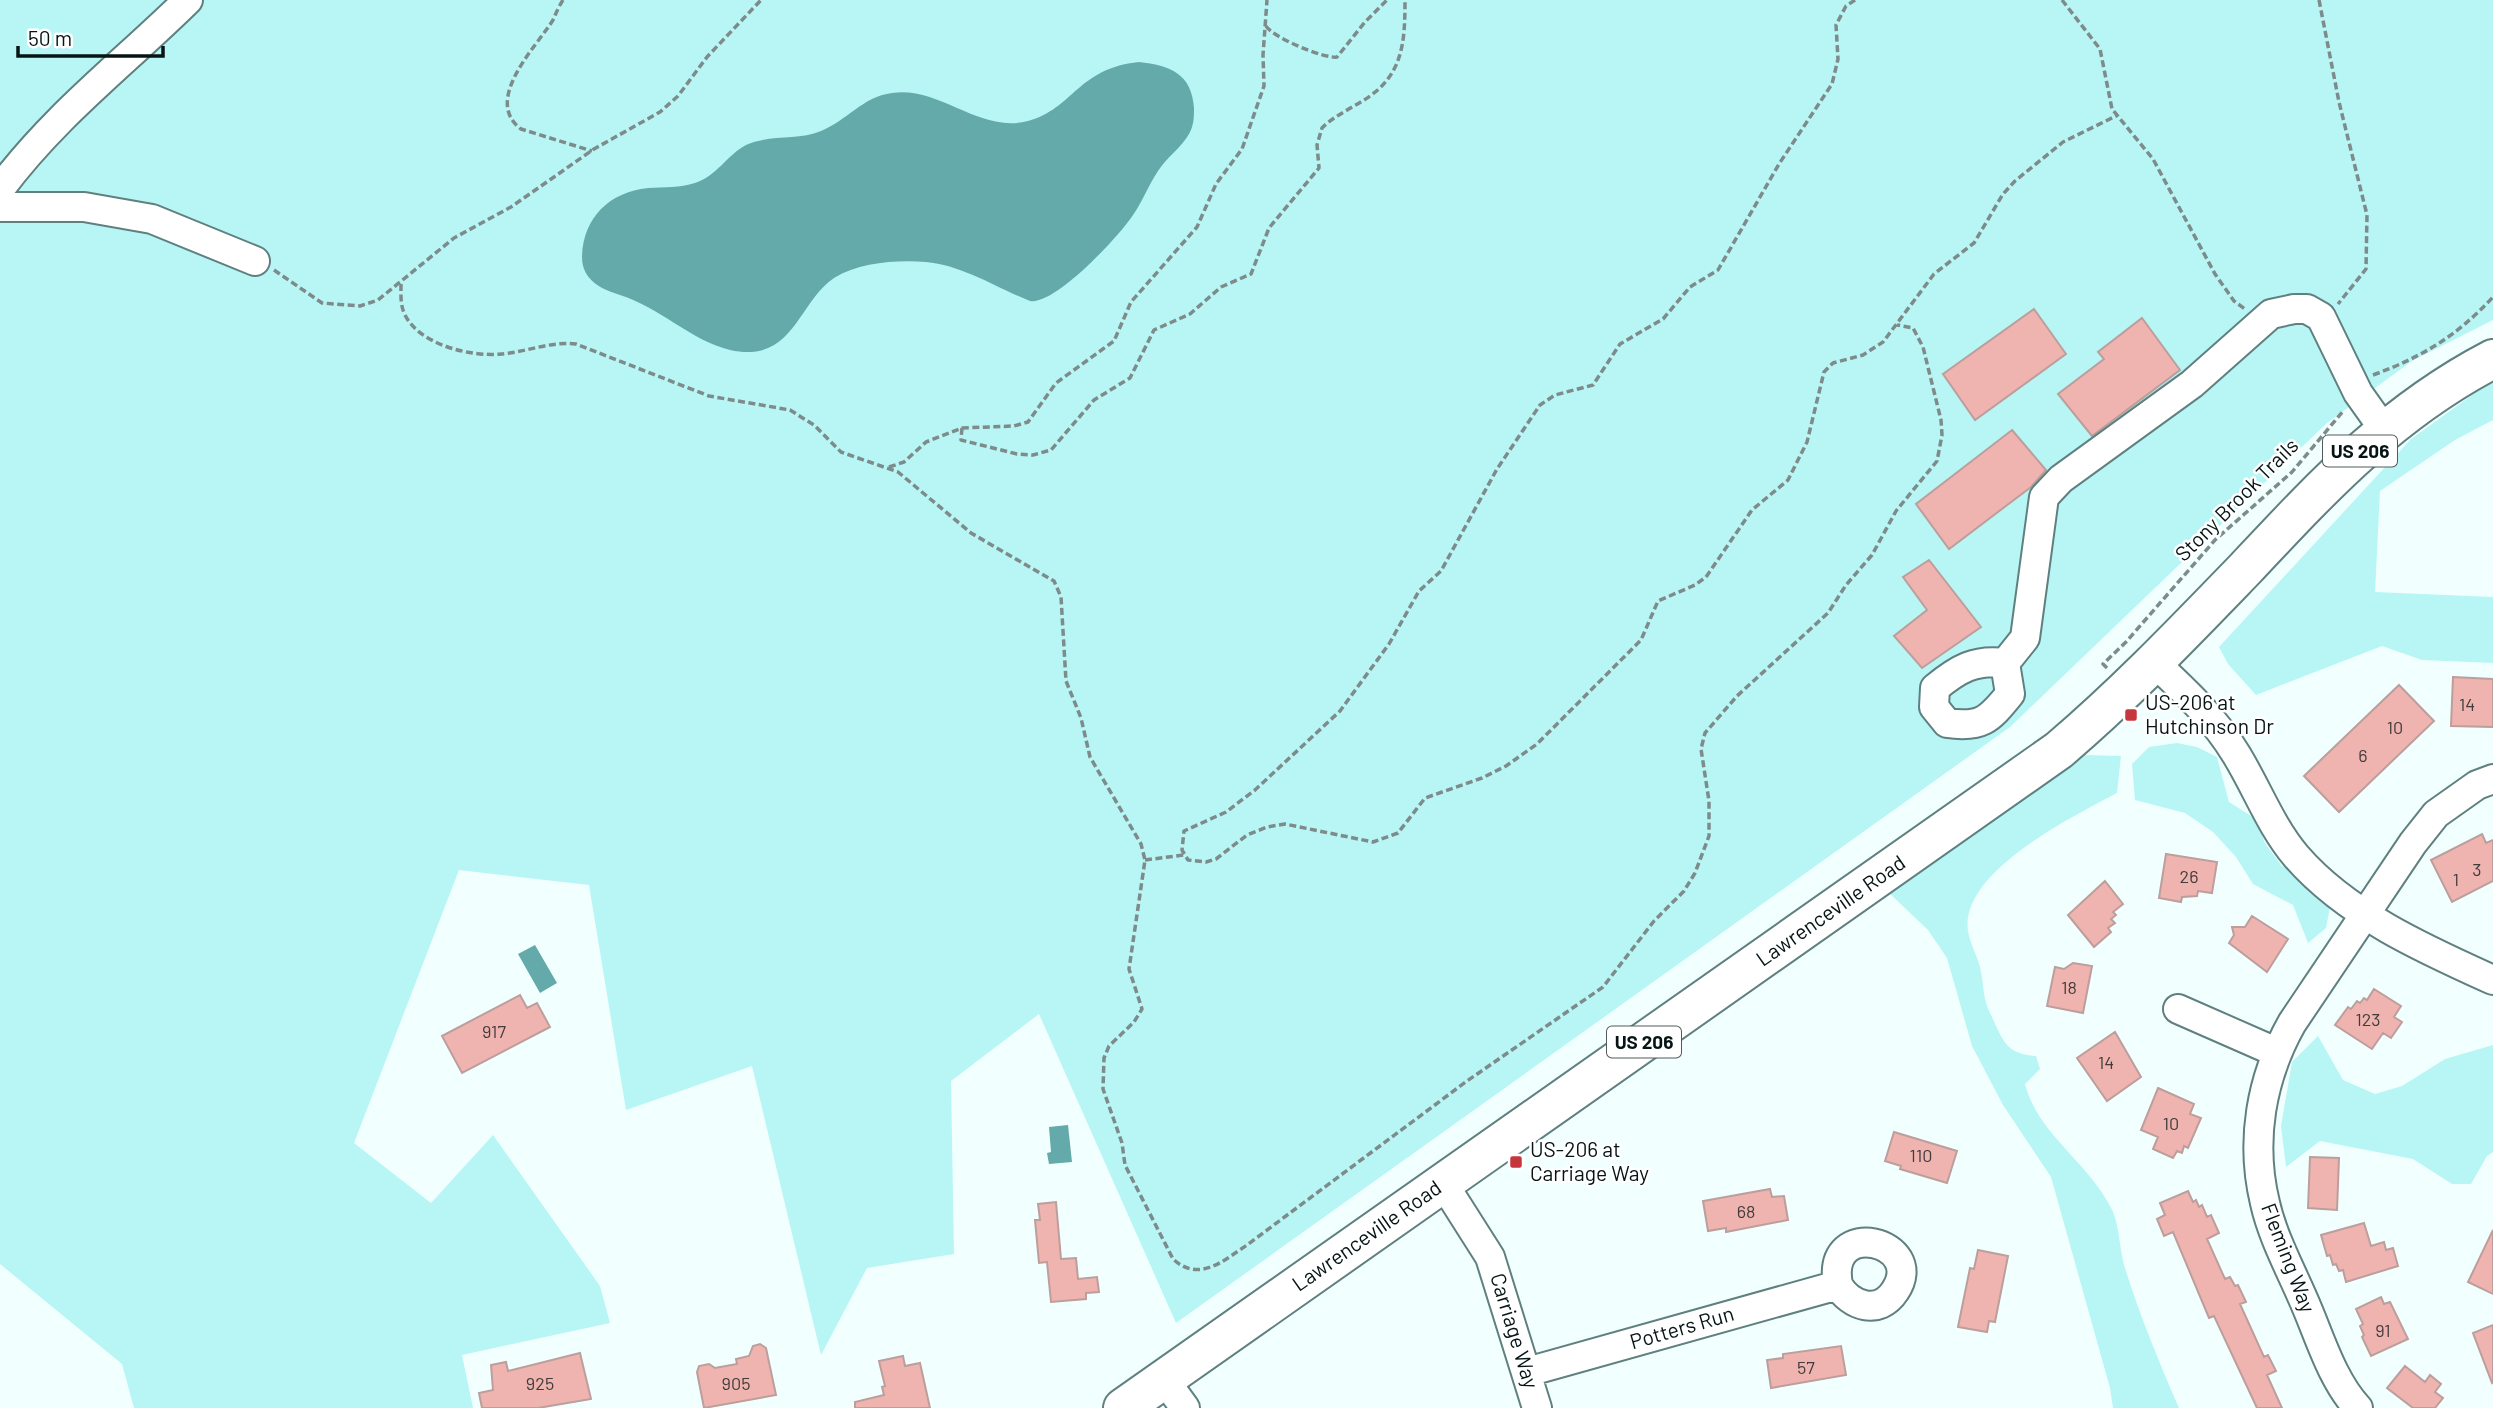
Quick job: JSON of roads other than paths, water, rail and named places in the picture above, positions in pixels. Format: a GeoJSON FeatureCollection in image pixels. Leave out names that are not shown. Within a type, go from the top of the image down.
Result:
{"type":"FeatureCollection","features":[{"type":"Feature","properties":{"kind":"highway","name":"Lawrenceville Road"},"geometry":{"type":"LineString","coordinates":[[1123,1408],[1174,1394],[1443,1183],[2059,750],[2142,675],[2350,459],[2421,403],[2493,359]]}},
{"type":"Feature","properties":{"kind":"street"},"geometry":{"type":"LineString","coordinates":[[0,189],[26,154],[88,90],[188,0]]}},
{"type":"Feature","properties":{"kind":"street"},"geometry":{"type":"LineString","coordinates":[[0,207],[84,208],[152,219],[255,261]]}},
{"type":"Feature","properties":{"kind":"street"},"geometry":{"type":"LineString","coordinates":[[2005,663],[2025,638],[2044,497],[2061,479],[2182,391],[2271,314],[2307,309],[2321,317],[2358,393],[2385,431]]}},
{"type":"Feature","properties":{"kind":"street"},"geometry":{"type":"LineString","coordinates":[[2142,675],[2199,705],[2235,752],[2273,825],[2295,855],[2321,883],[2365,915],[2493,980]]}},
{"type":"Feature","properties":{"kind":"street","name":"Fleming Way"},"geometry":{"type":"LineString","coordinates":[[2358,1408],[2333,1369],[2265,1206],[2258,1143],[2266,1080],[2276,1052],[2413,843],[2436,814],[2477,785],[2493,779]]}},
{"type":"Feature","properties":{"kind":"street"},"geometry":{"type":"LineString","coordinates":[[2178,1009],[2276,1052]]}},
{"type":"Feature","properties":{"kind":"street","name":"Carriage Way"},"geometry":{"type":"LineString","coordinates":[[1443,1183],[1490,1257],[1537,1408]]}},
{"type":"Feature","properties":{"kind":"street","name":"Potters Run"},"geometry":{"type":"LineString","coordinates":[[1527,1371],[1838,1285]]}},
{"type":"Feature","properties":{"kind":"place","name":"US-206 at Hutchinson Dr"},"geometry":{"type":"Point","coordinates":[2131,715]}},
{"type":"Feature","properties":{"kind":"place","name":"US-206 at Carriage Way"},"geometry":{"type":"Point","coordinates":[1516,1162]}}]}
